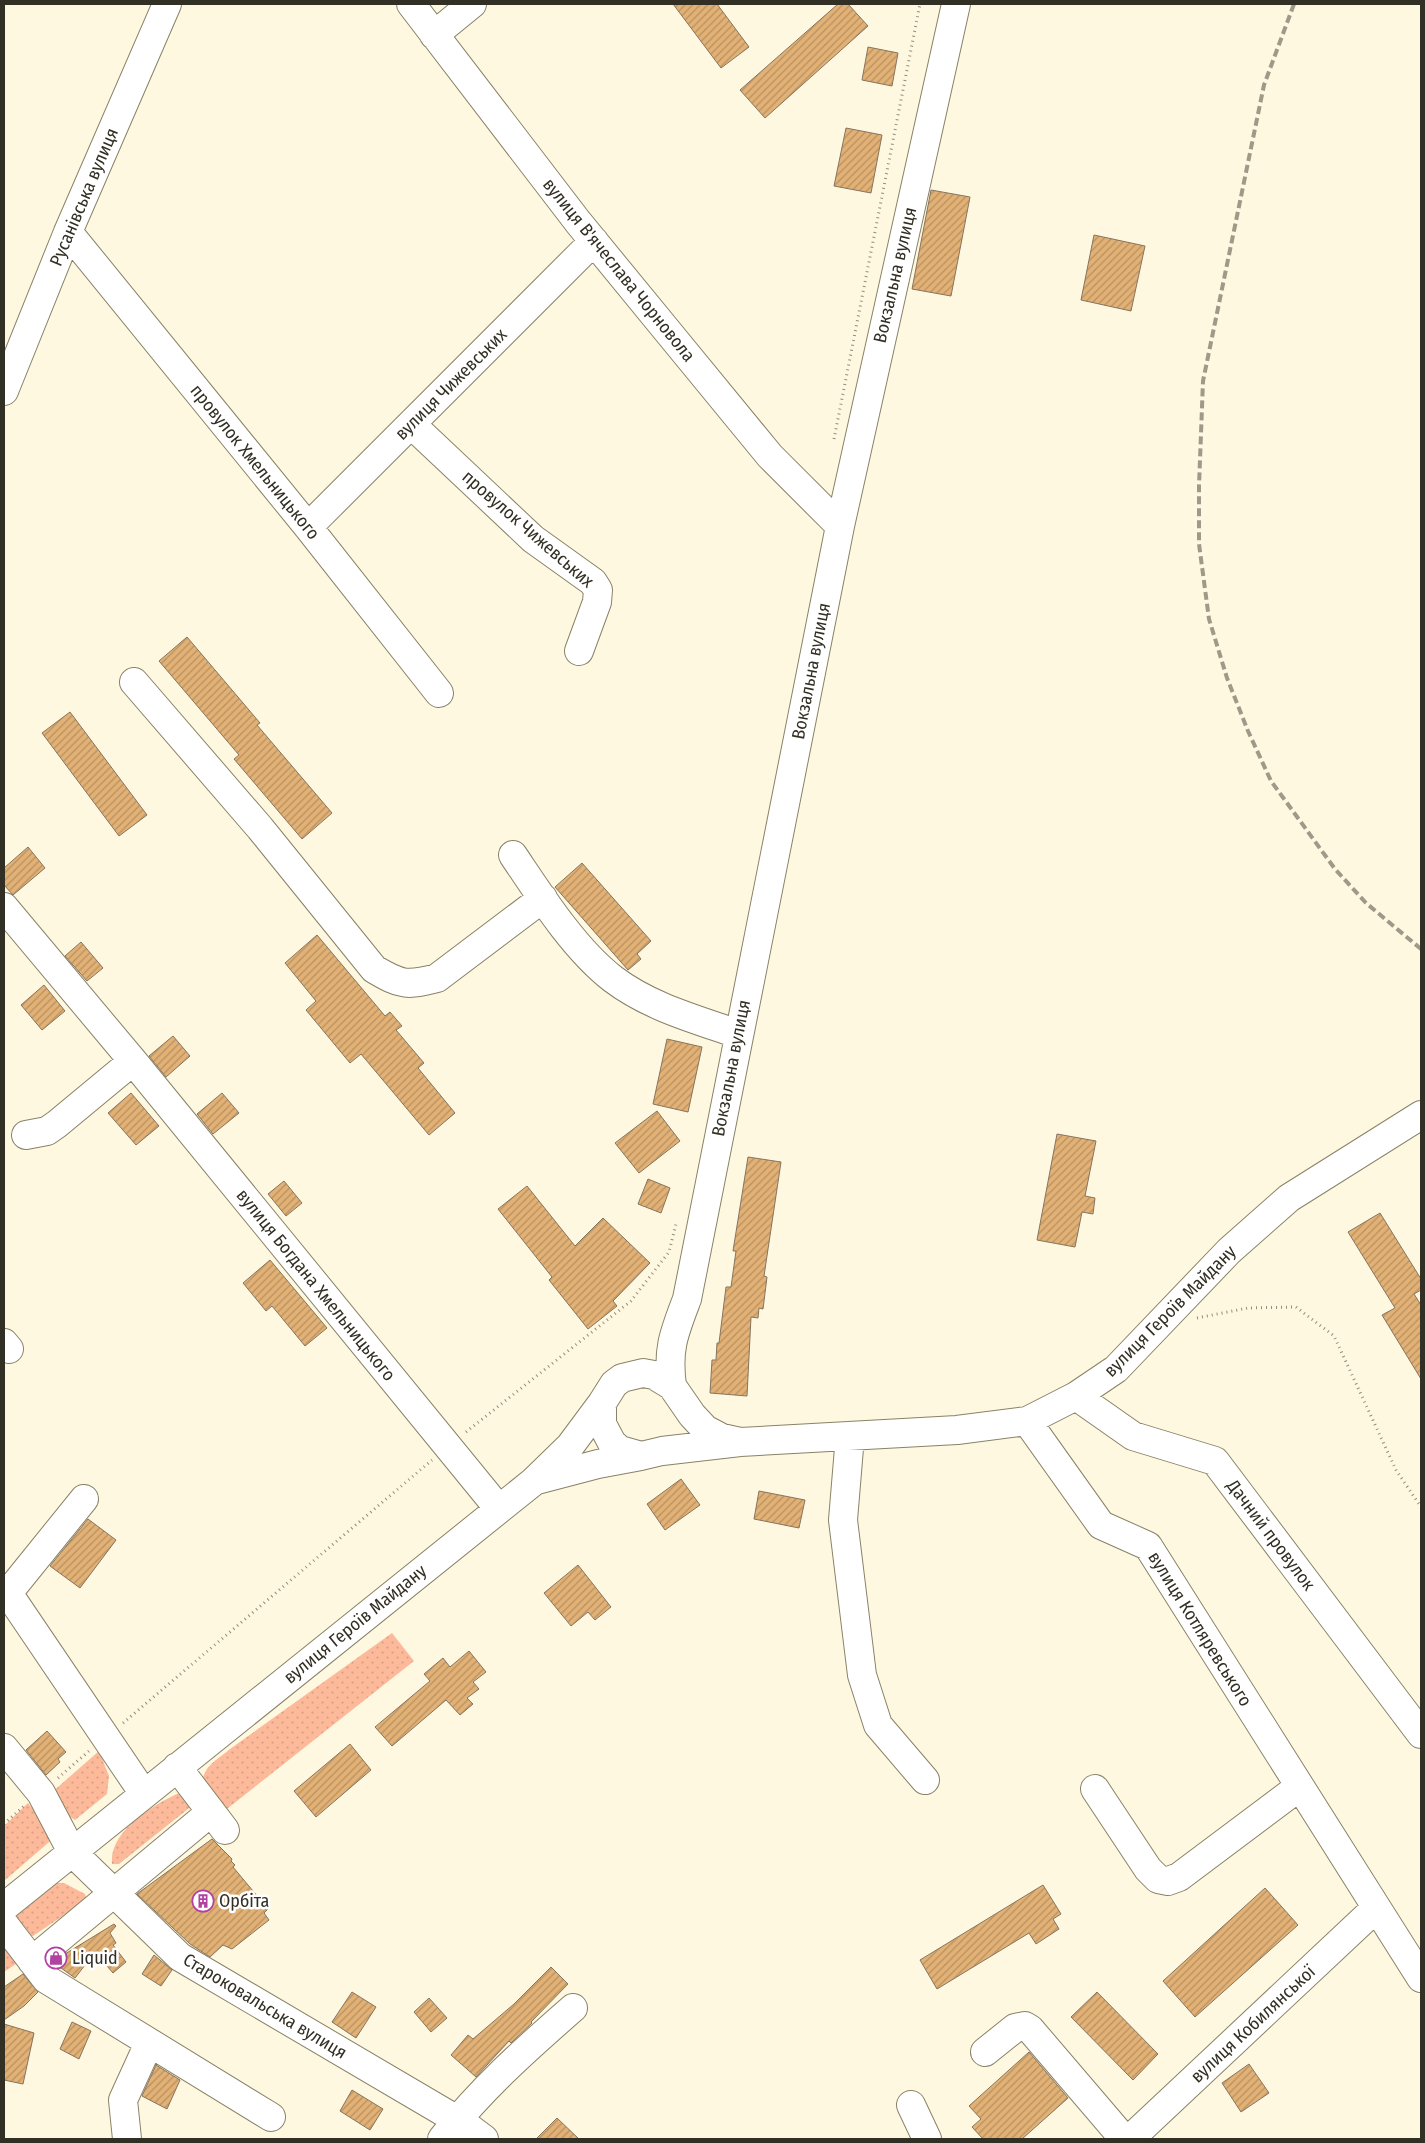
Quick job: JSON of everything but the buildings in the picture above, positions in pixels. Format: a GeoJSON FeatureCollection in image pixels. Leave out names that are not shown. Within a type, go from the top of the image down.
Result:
{"type":"FeatureCollection","features":[{"type":"Feature","properties":{"kind":"street","name":"Русанівська вулиця"},"geometry":{"type":"LineString","coordinates":[[4,391],[68,232],[168,4]]}},
{"type":"Feature","properties":{"kind":"street","name":"вулиця В'ячеслава Чорновола"},"geometry":{"type":"LineString","coordinates":[[411,4],[594,241],[770,456],[840,526]]}},
{"type":"Feature","properties":{"kind":"street"},"geometry":{"type":"LineString","coordinates":[[434,35],[472,4]]}},
{"type":"Feature","properties":{"kind":"street","name":"Вокзальна вулиця"},"geometry":{"type":"LineString","coordinates":[[675,1390],[669,1358],[672,1338],[687,1299],[840,526],[956,4]]}},
{"type":"Feature","properties":{"kind":"street","name":"провулок Хмельницького"},"geometry":{"type":"LineString","coordinates":[[68,232],[308,527],[439,693]]}},
{"type":"Feature","properties":{"kind":"street","name":"вулиця Чижевських"},"geometry":{"type":"LineString","coordinates":[[308,527],[594,241]]}},
{"type":"Feature","properties":{"kind":"street","name":"провулок Чижевських"},"geometry":{"type":"LineString","coordinates":[[411,424],[533,539],[593,582],[598,590],[597,602],[579,651]]}},
{"type":"Feature","properties":{"kind":"street"},"geometry":{"type":"LineString","coordinates":[[134,682],[260,828],[374,969],[396,982],[417,983],[437,978],[543,898]]}},
{"type":"Feature","properties":{"kind":"street"},"geometry":{"type":"LineString","coordinates":[[512,855],[576,942],[612,978],[640,996],[681,1015],[738,1034]]}},
{"type":"Feature","properties":{"kind":"street","name":"вулиця Богдана Хмельницького"},"geometry":{"type":"LineString","coordinates":[[4,908],[133,1062],[499,1509]]}},
{"type":"Feature","properties":{"kind":"street"},"geometry":{"type":"LineString","coordinates":[[26,1135],[47,1131],[133,1062]]}},
{"type":"Feature","properties":{"kind":"street","name":"вулиця Героїв Майдану"},"geometry":{"type":"LineString","coordinates":[[533,1482],[598,1464],[651,1454],[740,1442],[957,1430],[1027,1420],[1076,1396],[1116,1369],[1229,1251],[1289,1198],[1421,1115]]}},
{"type":"Feature","properties":{"kind":"street","name":"Вокзальна вулиця"},"geometry":{"type":"LineString","coordinates":[[632,1374],[657,1356],[672,1338]]}},
{"type":"Feature","properties":{"kind":"street","name":"вулиця Героїв Майдану"},"geometry":{"type":"LineString","coordinates":[[4,1907],[533,1482],[570,1446],[614,1384],[632,1374],[654,1375],[675,1390],[692,1415],[705,1429],[722,1438],[740,1442]]}},
{"type":"Feature","properties":{"kind":"street"},"geometry":{"type":"LineString","coordinates":[[651,1454],[677,1436],[682,1426],[682,1405],[675,1390]]}},
{"type":"Feature","properties":{"kind":"street","name":"Дачний провулок"},"geometry":{"type":"LineString","coordinates":[[1076,1396],[1133,1436],[1216,1461],[1421,1734]]}},
{"type":"Feature","properties":{"kind":"street","name":"вулиця Героїв Майдану"},"geometry":{"type":"LineString","coordinates":[[602,1403],[602,1424],[612,1443],[626,1452],[651,1454]]}},
{"type":"Feature","properties":{"kind":"street","name":"вулиця Котляревського"},"geometry":{"type":"LineString","coordinates":[[1027,1420],[1101,1525],[1148,1546],[1421,1978]]}},
{"type":"Feature","properties":{"kind":"street"},"geometry":{"type":"LineString","coordinates":[[850,1436],[843,1520],[862,1675],[878,1725],[925,1780]]}},
{"type":"Feature","properties":{"kind":"street"},"geometry":{"type":"LineString","coordinates":[[84,1499],[8,1593],[144,1794]]}},
{"type":"Feature","properties":{"kind":"street","name":"Староковальська вулиця"},"geometry":{"type":"LineString","coordinates":[[4,1748],[41,1793],[72,1852],[180,1957],[450,2130],[484,2139]]}},
{"type":"Feature","properties":{"kind":"street"},"geometry":{"type":"LineString","coordinates":[[32,1961],[115,1894],[218,1821],[177,1767]]}},
{"type":"Feature","properties":{"kind":"street"},"geometry":{"type":"LineString","coordinates":[[1095,1790],[1148,1869],[1158,1880],[1168,1881],[1179,1878],[1300,1787]]}},
{"type":"Feature","properties":{"kind":"street","name":"вулиця Кобилянської"},"geometry":{"type":"LineString","coordinates":[[1130,2139],[1376,1908]]}},
{"type":"Feature","properties":{"kind":"street"},"geometry":{"type":"LineString","coordinates":[[4,1924],[46,1979],[271,2117]]}},
{"type":"Feature","properties":{"kind":"street"},"geometry":{"type":"LineString","coordinates":[[450,2130],[508,2064],[572,2008]]}},
{"type":"Feature","properties":{"kind":"street"},"geometry":{"type":"LineString","coordinates":[[985,2052],[1015,2028],[1025,2026],[1124,2139]]}},
{"type":"Feature","properties":{"kind":"street"},"geometry":{"type":"LineString","coordinates":[[127,2139],[123,2100],[149,2043]]}},
{"type":"Feature","properties":{"kind":"street"},"geometry":{"type":"LineString","coordinates":[[911,2105],[927,2139]]}},
{"type":"Feature","properties":{"kind":"path"},"geometry":{"type":"LineString","coordinates":[[832,448],[920,4]]}},
{"type":"Feature","properties":{"kind":"path"},"geometry":{"type":"LineString","coordinates":[[41,1793],[448,1446],[631,1301],[668,1252],[679,1217]]}},
{"type":"Feature","properties":{"kind":"path"},"geometry":{"type":"LineString","coordinates":[[1191,1319],[1248,1308],[1296,1307],[1334,1336],[1396,1470],[1421,1507]]}},
{"type":"Feature","properties":{"kind":"shaded area"},"geometry":{"type":"Polygon","coordinates":[[[392,1633],[414,1661],[223,1812],[201,1789],[204,1775],[214,1762],[392,1633]]]}},
{"type":"Feature","properties":{"kind":"shaded area"},"geometry":{"type":"Polygon","coordinates":[[[99,1751],[109,1776],[107,1794],[75,1820],[56,1808],[50,1794],[99,1751]]]}},
{"type":"Feature","properties":{"kind":"shaded area"},"geometry":{"type":"Polygon","coordinates":[[[179,1793],[193,1805],[119,1864],[112,1864],[113,1852],[125,1830],[146,1812],[179,1793]]]}},
{"type":"Feature","properties":{"kind":"shaded area"},"geometry":{"type":"Polygon","coordinates":[[[28,1803],[55,1837],[4,1881],[4,1826],[28,1803]]]}},
{"type":"Feature","properties":{"kind":"shaded area"},"geometry":{"type":"Polygon","coordinates":[[[49,1883],[64,1883],[85,1894],[88,1903],[79,1905],[33,1936],[18,1935],[14,1913],[49,1883]]]}},
{"type":"Feature","properties":{"kind":"shaded area"},"geometry":{"type":"Polygon","coordinates":[[[4,1948],[16,1964],[4,1972],[4,1948]]]}},
{"type":"Feature","properties":{"kind":"railway"},"geometry":{"type":"LineString","coordinates":[[1294,4],[1264,85],[1203,381],[1199,544],[1209,619],[1227,678],[1248,731],[1271,781],[1335,869],[1366,903],[1421,949]]}},
{"type":"Feature","properties":{"kind":"place","name":"Орбіта"},"geometry":{"type":"Point","coordinates":[203,1901]}},
{"type":"Feature","properties":{"kind":"place","name":"Liquid"},"geometry":{"type":"Point","coordinates":[56,1958]}}]}
